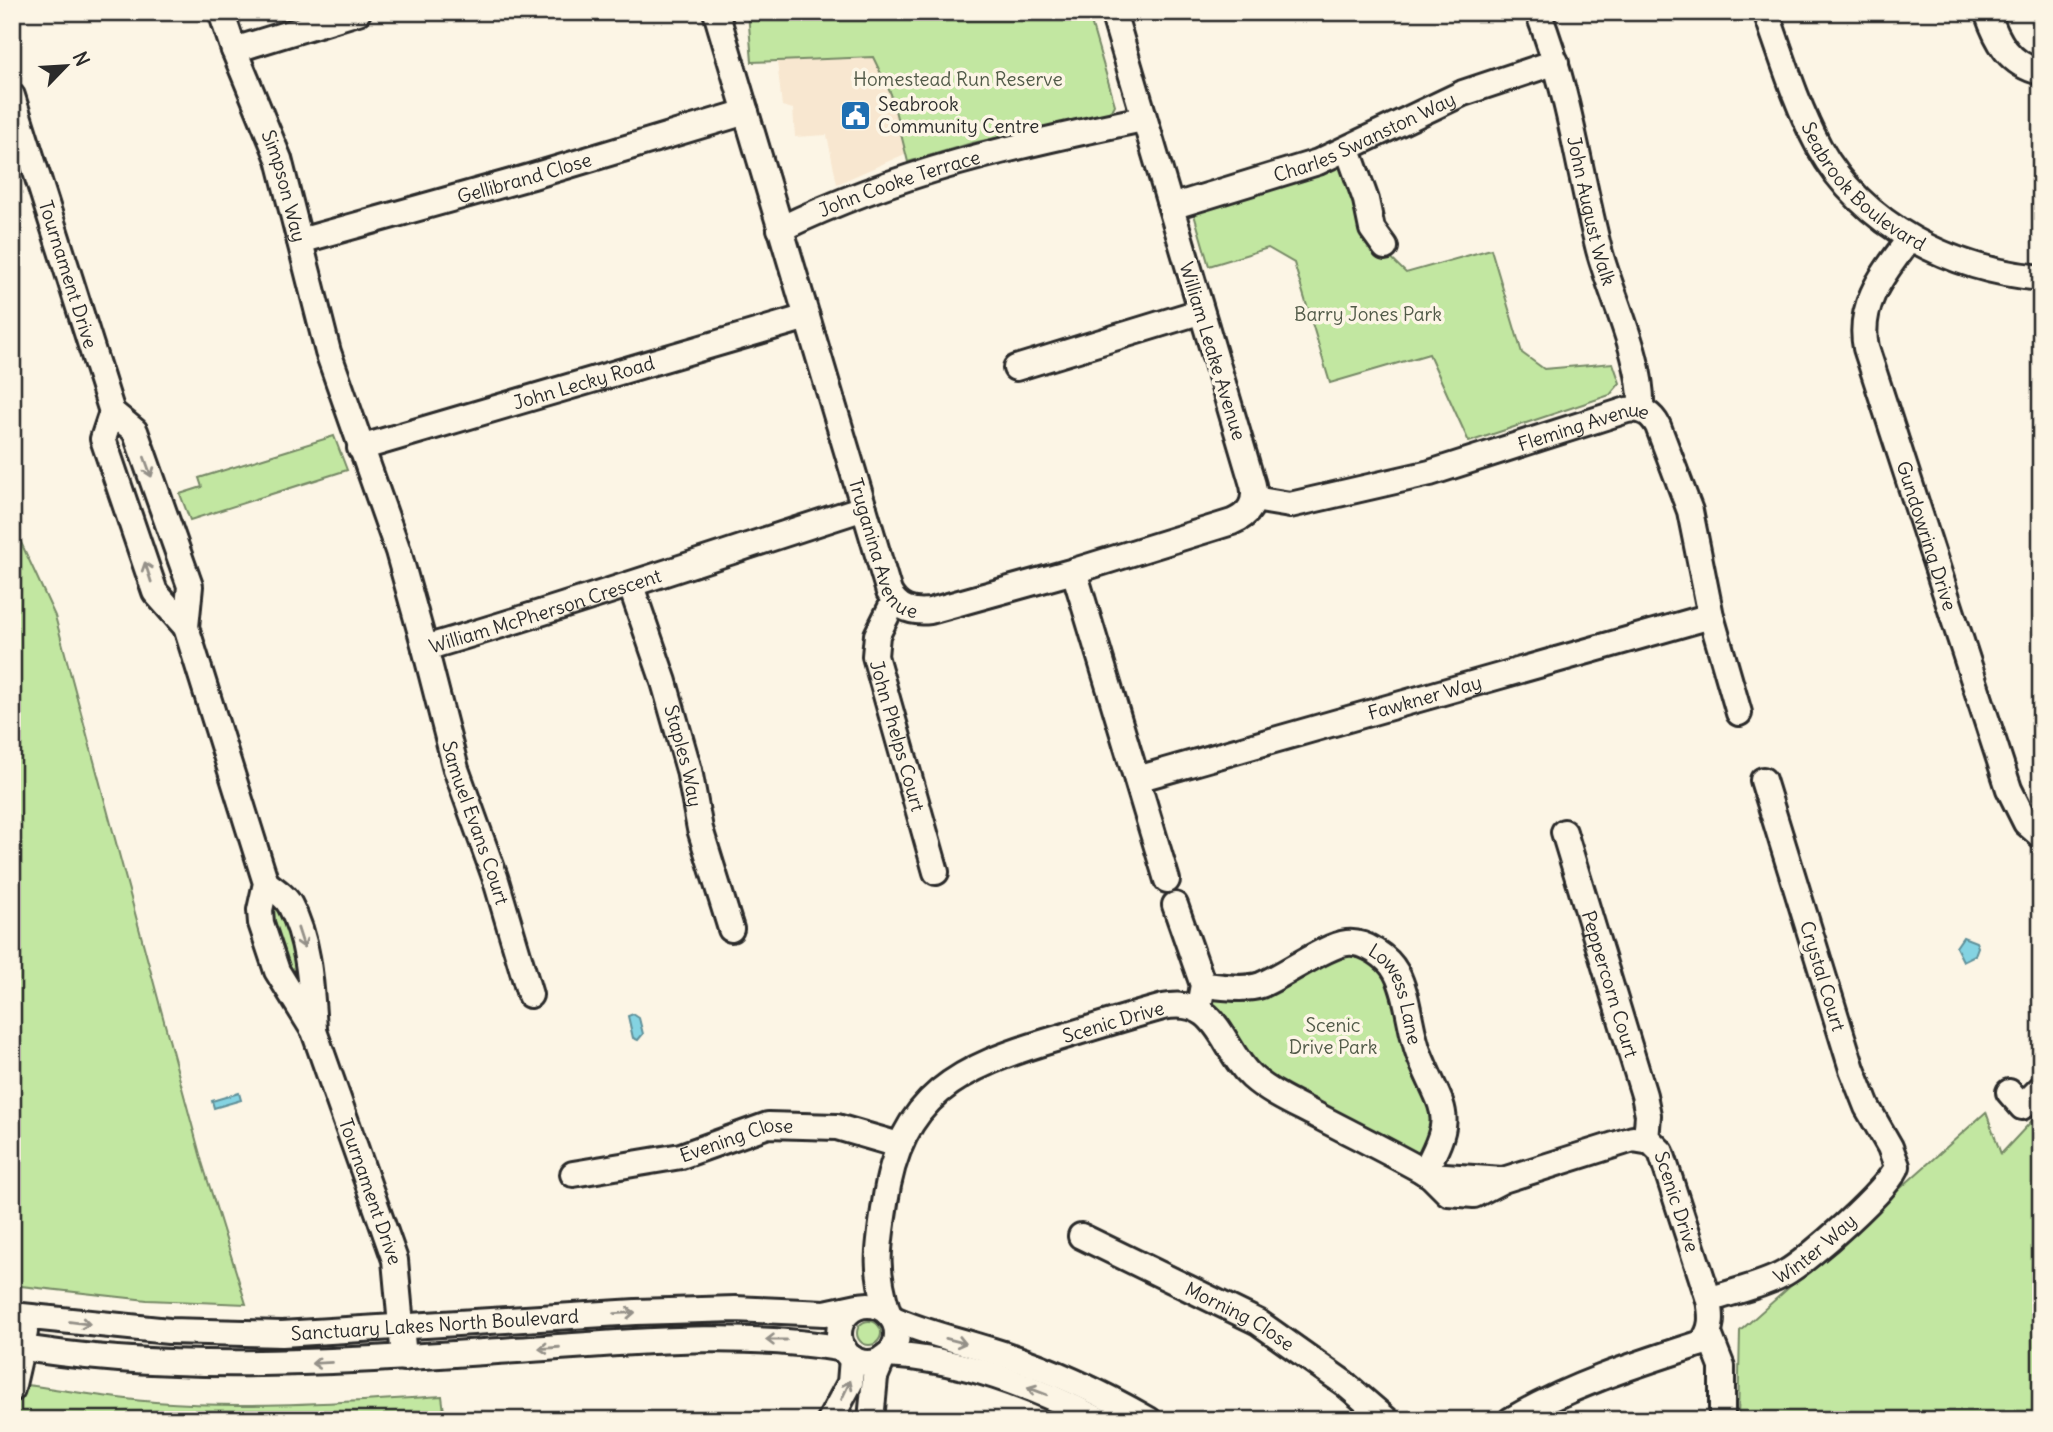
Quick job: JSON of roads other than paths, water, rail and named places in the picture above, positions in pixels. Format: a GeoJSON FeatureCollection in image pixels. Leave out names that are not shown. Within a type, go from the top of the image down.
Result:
{"type":"FeatureCollection","features":[{"type":"Feature","properties":{"kind":"street","name":"Simpson Way"},"geometry":{"type":"LineString","coordinates":[[221,12],[272,141],[328,352],[360,448]]}},
{"type":"Feature","properties":{"kind":"street"},"geometry":{"type":"LineString","coordinates":[[234,50],[358,12]]}},
{"type":"Feature","properties":{"kind":"street","name":"Truganina Avenue"},"geometry":{"type":"LineString","coordinates":[[716,12],[894,601],[910,610],[930,611],[1074,572]]}},
{"type":"Feature","properties":{"kind":"street","name":"William Leake Avenue"},"geometry":{"type":"LineString","coordinates":[[1113,12],[1199,312],[1253,485],[1254,499]]}},
{"type":"Feature","properties":{"kind":"street","name":"John August Walk"},"geometry":{"type":"LineString","coordinates":[[1538,12],[1556,62],[1580,153],[1599,248],[1640,380],[1641,410]]}},
{"type":"Feature","properties":{"kind":"street","name":"Seabrook Boulevard"},"geometry":{"type":"LineString","coordinates":[[1766,12],[1802,111],[1820,148],[1858,197],[1910,238],[1969,265],[2040,277]]}},
{"type":"Feature","properties":{"kind":"street"},"geometry":{"type":"LineString","coordinates":[[1987,12],[2005,51],[2019,64],[2041,72]]}},
{"type":"Feature","properties":{"kind":"street","name":"Charles Swanston Way"},"geometry":{"type":"LineString","coordinates":[[1171,208],[1348,150],[1463,93],[1556,62]]}},
{"type":"Feature","properties":{"kind":"street","name":"Tournament Drive"},"geometry":{"type":"LineString","coordinates":[[12,96],[112,412],[135,430],[190,586],[186,627],[266,883],[260,910],[261,923],[285,988],[314,1031],[395,1260],[404,1359]]}},
{"type":"Feature","properties":{"kind":"street","name":"Gellibrand Close"},"geometry":{"type":"LineString","coordinates":[[300,241],[545,173],[746,112]]}},
{"type":"Feature","properties":{"kind":"street","name":"John Cooke Terrace"},"geometry":{"type":"LineString","coordinates":[[780,229],[925,170],[1010,146],[1143,119]]}},
{"type":"Feature","properties":{"kind":"street"},"geometry":{"type":"LineString","coordinates":[[1348,150],[1363,187],[1374,235],[1390,247]]}},
{"type":"Feature","properties":{"kind":"street","name":"Gundowring Drive"},"geometry":{"type":"LineString","coordinates":[[1910,238],[1874,289],[1864,311],[1862,329],[1866,348],[2009,789],[2026,823],[2041,836]]}},
{"type":"Feature","properties":{"kind":"street"},"geometry":{"type":"LineString","coordinates":[[1016,368],[1199,312]]}},
{"type":"Feature","properties":{"kind":"street","name":"John Lecky Road"},"geometry":{"type":"LineString","coordinates":[[360,448],[807,317]]}},
{"type":"Feature","properties":{"kind":"street","name":"Fleming Avenue"},"geometry":{"type":"LineString","coordinates":[[1254,499],[1282,506],[1297,504],[1476,461],[1627,410],[1641,410],[1653,417],[1658,426],[1688,503],[1711,616],[1739,713]]}},
{"type":"Feature","properties":{"kind":"street","name":"Tournament Drive"},"geometry":{"type":"LineString","coordinates":[[112,412],[103,439],[155,592],[186,627]]}},
{"type":"Feature","properties":{"kind":"street","name":"William McPherson Crescent"},"geometry":{"type":"LineString","coordinates":[[360,448],[398,551],[425,648],[631,586],[734,549],[864,508]]}},
{"type":"Feature","properties":{"kind":"street"},"geometry":{"type":"LineString","coordinates":[[1167,880],[1074,572],[1232,522],[1248,511],[1254,499]]}},
{"type":"Feature","properties":{"kind":"street","name":"Staples Way"},"geometry":{"type":"LineString","coordinates":[[631,586],[664,682],[689,770],[700,829],[731,929]]}},
{"type":"Feature","properties":{"kind":"street","name":"John Phelps Court"},"geometry":{"type":"LineString","coordinates":[[894,601],[877,635],[875,656],[936,872]]}},
{"type":"Feature","properties":{"kind":"street","name":"Fawkner Way"},"geometry":{"type":"LineString","coordinates":[[1137,779],[1711,616]]}},
{"type":"Feature","properties":{"kind":"street","name":"Samuel Evans Court"},"geometry":{"type":"LineString","coordinates":[[425,648],[456,769],[495,877],[530,995]]}},
{"type":"Feature","properties":{"kind":"street","name":"Crystal Court"},"geometry":{"type":"LineString","coordinates":[[1763,780],[1852,1069],[1867,1107],[1890,1147],[1897,1166]]}},
{"type":"Feature","properties":{"kind":"street","name":"Peppercorn Court"},"geometry":{"type":"LineString","coordinates":[[1564,832],[1644,1095],[1648,1115],[1646,1140]]}},
{"type":"Feature","properties":{"kind":"street","name":"Tournament Drive"},"geometry":{"type":"LineString","coordinates":[[266,883],[289,904],[307,955],[314,1031]]}},
{"type":"Feature","properties":{"kind":"street"},"geometry":{"type":"LineString","coordinates":[[1175,905],[1199,997]]}},
{"type":"Feature","properties":{"kind":"street","name":"Lowess Lane"},"geometry":{"type":"LineString","coordinates":[[1199,997],[1258,986],[1348,943],[1372,949],[1386,959],[1398,978],[1418,1053],[1443,1110],[1442,1140],[1427,1173]]}},
{"type":"Feature","properties":{"kind":"street"},"geometry":{"type":"LineString","coordinates":[[285,988],[295,988],[310,978]]}},
{"type":"Feature","properties":{"kind":"street","name":"Scenic Drive"},"geometry":{"type":"LineString","coordinates":[[860,1306],[876,1264],[887,1191],[900,1145],[934,1096],[958,1076],[986,1061],[1163,1007],[1180,1005],[1199,997],[1241,1066],[1253,1078],[1283,1098],[1427,1173],[1503,1180],[1633,1139],[1646,1140],[1657,1147],[1664,1158],[1709,1300],[1712,1321],[1709,1334]]}},
{"type":"Feature","properties":{"kind":"street"},"geometry":{"type":"LineString","coordinates":[[2009,1092],[2022,1107],[2041,1088]]}},
{"type":"Feature","properties":{"kind":"street","name":"Evening Close"},"geometry":{"type":"LineString","coordinates":[[573,1174],[681,1156],[768,1125],[837,1127],[900,1145]]}},
{"type":"Feature","properties":{"kind":"street","name":"Winter Way"},"geometry":{"type":"LineString","coordinates":[[1709,1300],[1793,1269],[1876,1195],[1892,1179],[1897,1166]]}},
{"type":"Feature","properties":{"kind":"street","name":"Morning Close"},"geometry":{"type":"LineString","coordinates":[[1081,1236],[1258,1322],[1344,1384],[1387,1420]]}},
{"type":"Feature","properties":{"kind":"street","name":"Scenic Drive"},"geometry":{"type":"LineString","coordinates":[[876,1264],[890,1316]]}},
{"type":"Feature","properties":{"kind":"street"},"geometry":{"type":"LineString","coordinates":[[830,1420],[850,1383],[848,1354],[839,1333],[841,1324],[850,1310],[860,1306],[876,1306],[890,1316],[932,1336],[991,1350],[1074,1383],[1149,1420]]}},
{"type":"Feature","properties":{"kind":"street","name":"Sanctuary Lakes North Boulevard"},"geometry":{"type":"LineString","coordinates":[[20,1316],[102,1326],[221,1333],[402,1328],[636,1312],[735,1309],[825,1313],[860,1306]]}},
{"type":"Feature","properties":{"kind":"street"},"geometry":{"type":"LineString","coordinates":[[12,1389],[20,1316]]}},
{"type":"Feature","properties":{"kind":"street"},"geometry":{"type":"LineString","coordinates":[[871,1420],[875,1377],[897,1334],[890,1316]]}},
{"type":"Feature","properties":{"kind":"street"},"geometry":{"type":"LineString","coordinates":[[1511,1420],[1540,1402],[1628,1367],[1702,1343],[1709,1334]]}},
{"type":"Feature","properties":{"kind":"street"},"geometry":{"type":"LineString","coordinates":[[1709,1334],[1722,1367],[1722,1420]]}},
{"type":"Feature","properties":{"kind":"street","name":"Sanctuary Lakes North Boulevard"},"geometry":{"type":"LineString","coordinates":[[17,1347],[191,1363],[301,1364],[656,1342],[785,1340],[848,1354]]}},
{"type":"Feature","properties":{"kind":"street"},"geometry":{"type":"LineString","coordinates":[[848,1354],[868,1363],[885,1357],[928,1358],[996,1375],[1061,1401],[1099,1420]]}},
{"type":"Feature","properties":{"kind":"water"},"geometry":{"type":"Polygon","coordinates":[[[1963,937],[1976,942],[1978,947],[1975,955],[1963,961],[1956,947],[1963,937]]]}},
{"type":"Feature","properties":{"kind":"water"},"geometry":{"type":"Polygon","coordinates":[[[633,1014],[639,1018],[643,1034],[638,1040],[633,1038],[628,1016],[633,1014]]]}},
{"type":"Feature","properties":{"kind":"water"},"geometry":{"type":"Polygon","coordinates":[[[239,1093],[241,1100],[214,1108],[212,1101],[239,1093]]]}},
{"type":"Feature","properties":{"kind":"place","name":"Seabrook Community Centre"},"geometry":{"type":"Point","coordinates":[855,115]}},
{"type":"Feature","properties":{"kind":"park label","name":"Homestead Run Reserve"},"geometry":{"type":"Point","coordinates":[958,79]}},
{"type":"Feature","properties":{"kind":"park label","name":"Barry Jones Park"},"geometry":{"type":"Point","coordinates":[1368,314]}},
{"type":"Feature","properties":{"kind":"park label","name":"Scenic Drive Park"},"geometry":{"type":"Point","coordinates":[1333,1036]}}]}
